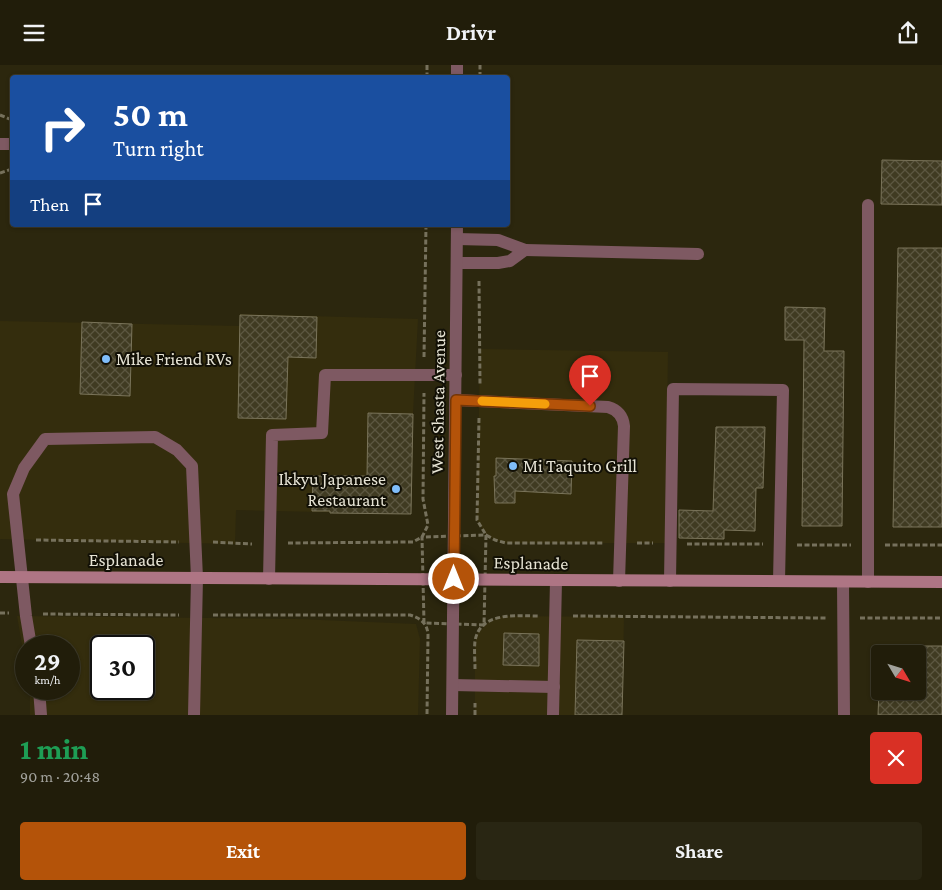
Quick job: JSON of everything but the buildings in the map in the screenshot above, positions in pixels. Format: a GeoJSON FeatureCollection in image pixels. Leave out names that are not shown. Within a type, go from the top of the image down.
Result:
{"type":"FeatureCollection","features":[{"type":"Feature","properties":{"kind":"main road","name":"Esplanade"},"geometry":{"type":"LineString","coordinates":[[0,577],[942,582]]}},
{"type":"Feature","properties":{"kind":"street"},"geometry":{"type":"LineString","coordinates":[[868,205],[868,582]]}},
{"type":"Feature","properties":{"kind":"street","name":"West Shasta Avenue"},"geometry":{"type":"LineString","coordinates":[[452,715],[457,227]]}},
{"type":"Feature","properties":{"kind":"street"},"geometry":{"type":"LineString","coordinates":[[457,239],[498,240],[525,250],[698,254]]}},
{"type":"Feature","properties":{"kind":"street"},"geometry":{"type":"LineString","coordinates":[[457,263],[498,263],[510,261],[525,250]]}},
{"type":"Feature","properties":{"kind":"street"},"geometry":{"type":"LineString","coordinates":[[269,579],[272,435],[322,433],[325,375],[456,375]]}},
{"type":"Feature","properties":{"kind":"street"},"geometry":{"type":"LineString","coordinates":[[670,581],[674,389],[783,390],[779,581]]}},
{"type":"Feature","properties":{"kind":"street"},"geometry":{"type":"LineString","coordinates":[[456,400],[608,407],[615,409],[623,420],[624,426],[619,581]]}},
{"type":"Feature","properties":{"kind":"street"},"geometry":{"type":"LineString","coordinates":[[29,635],[21,577],[13,494],[24,468],[45,439],[155,437],[177,450],[192,466],[197,578],[194,715]]}},
{"type":"Feature","properties":{"kind":"street"},"geometry":{"type":"LineString","coordinates":[[553,715],[556,581]]}},
{"type":"Feature","properties":{"kind":"street"},"geometry":{"type":"LineString","coordinates":[[843,582],[844,715]]}},
{"type":"Feature","properties":{"kind":"street"},"geometry":{"type":"LineString","coordinates":[[453,685],[554,687]]}},
{"type":"Feature","properties":{"kind":"street"},"geometry":{"type":"LineString","coordinates":[[40,700],[41,715]]}},
{"type":"Feature","properties":{"kind":"path"},"geometry":{"type":"LineString","coordinates":[[18,539],[171,543],[195,541],[235,544],[413,542],[422,537],[428,525],[422,499],[426,227]]}},
{"type":"Feature","properties":{"kind":"path"},"geometry":{"type":"LineString","coordinates":[[0,613],[410,615],[424,623],[428,633],[428,715]]}},
{"type":"Feature","properties":{"kind":"path"},"geometry":{"type":"LineString","coordinates":[[475,659],[477,634],[490,621],[504,616],[942,619]]}},
{"type":"Feature","properties":{"kind":"shaded area"},"geometry":{"type":"Polygon","coordinates":[[[240,314],[418,319],[413,414],[411,514],[236,510],[235,544],[0,539],[0,321],[240,326],[240,314]]]}},
{"type":"Feature","properties":{"kind":"shaded area"},"geometry":{"type":"Polygon","coordinates":[[[480,349],[668,352],[665,543],[506,543],[486,535],[477,520],[480,349]]]}},
{"type":"Feature","properties":{"kind":"shaded area"},"geometry":{"type":"Polygon","coordinates":[[[17,616],[297,619],[416,624],[420,639],[418,715],[30,715],[30,700],[80,700],[80,635],[20,635],[17,616]]]}},
{"type":"Feature","properties":{"kind":"shaded area"},"geometry":{"type":"Polygon","coordinates":[[[503,616],[624,617],[622,715],[475,715],[475,644],[477,634],[490,621],[503,616]]]}},
{"type":"Feature","properties":{"kind":"slow traffic"},"geometry":{"type":"LineString","coordinates":[[482,401],[545,404]]}},
{"type":"Feature","properties":{"kind":"place","name":"Mike Friend RVs"},"geometry":{"type":"Point","coordinates":[106,359]}},
{"type":"Feature","properties":{"kind":"place","name":"Mi Taquito Grill"},"geometry":{"type":"Point","coordinates":[513,466]}},
{"type":"Feature","properties":{"kind":"place","name":"Ikkyu Japanese Restaurant"},"geometry":{"type":"Point","coordinates":[396,489]}},
{"type":"Feature","properties":{"kind":"route"},"geometry":{"type":"LineString","coordinates":[[454,579],[456,400],[590,406]]}}]}
